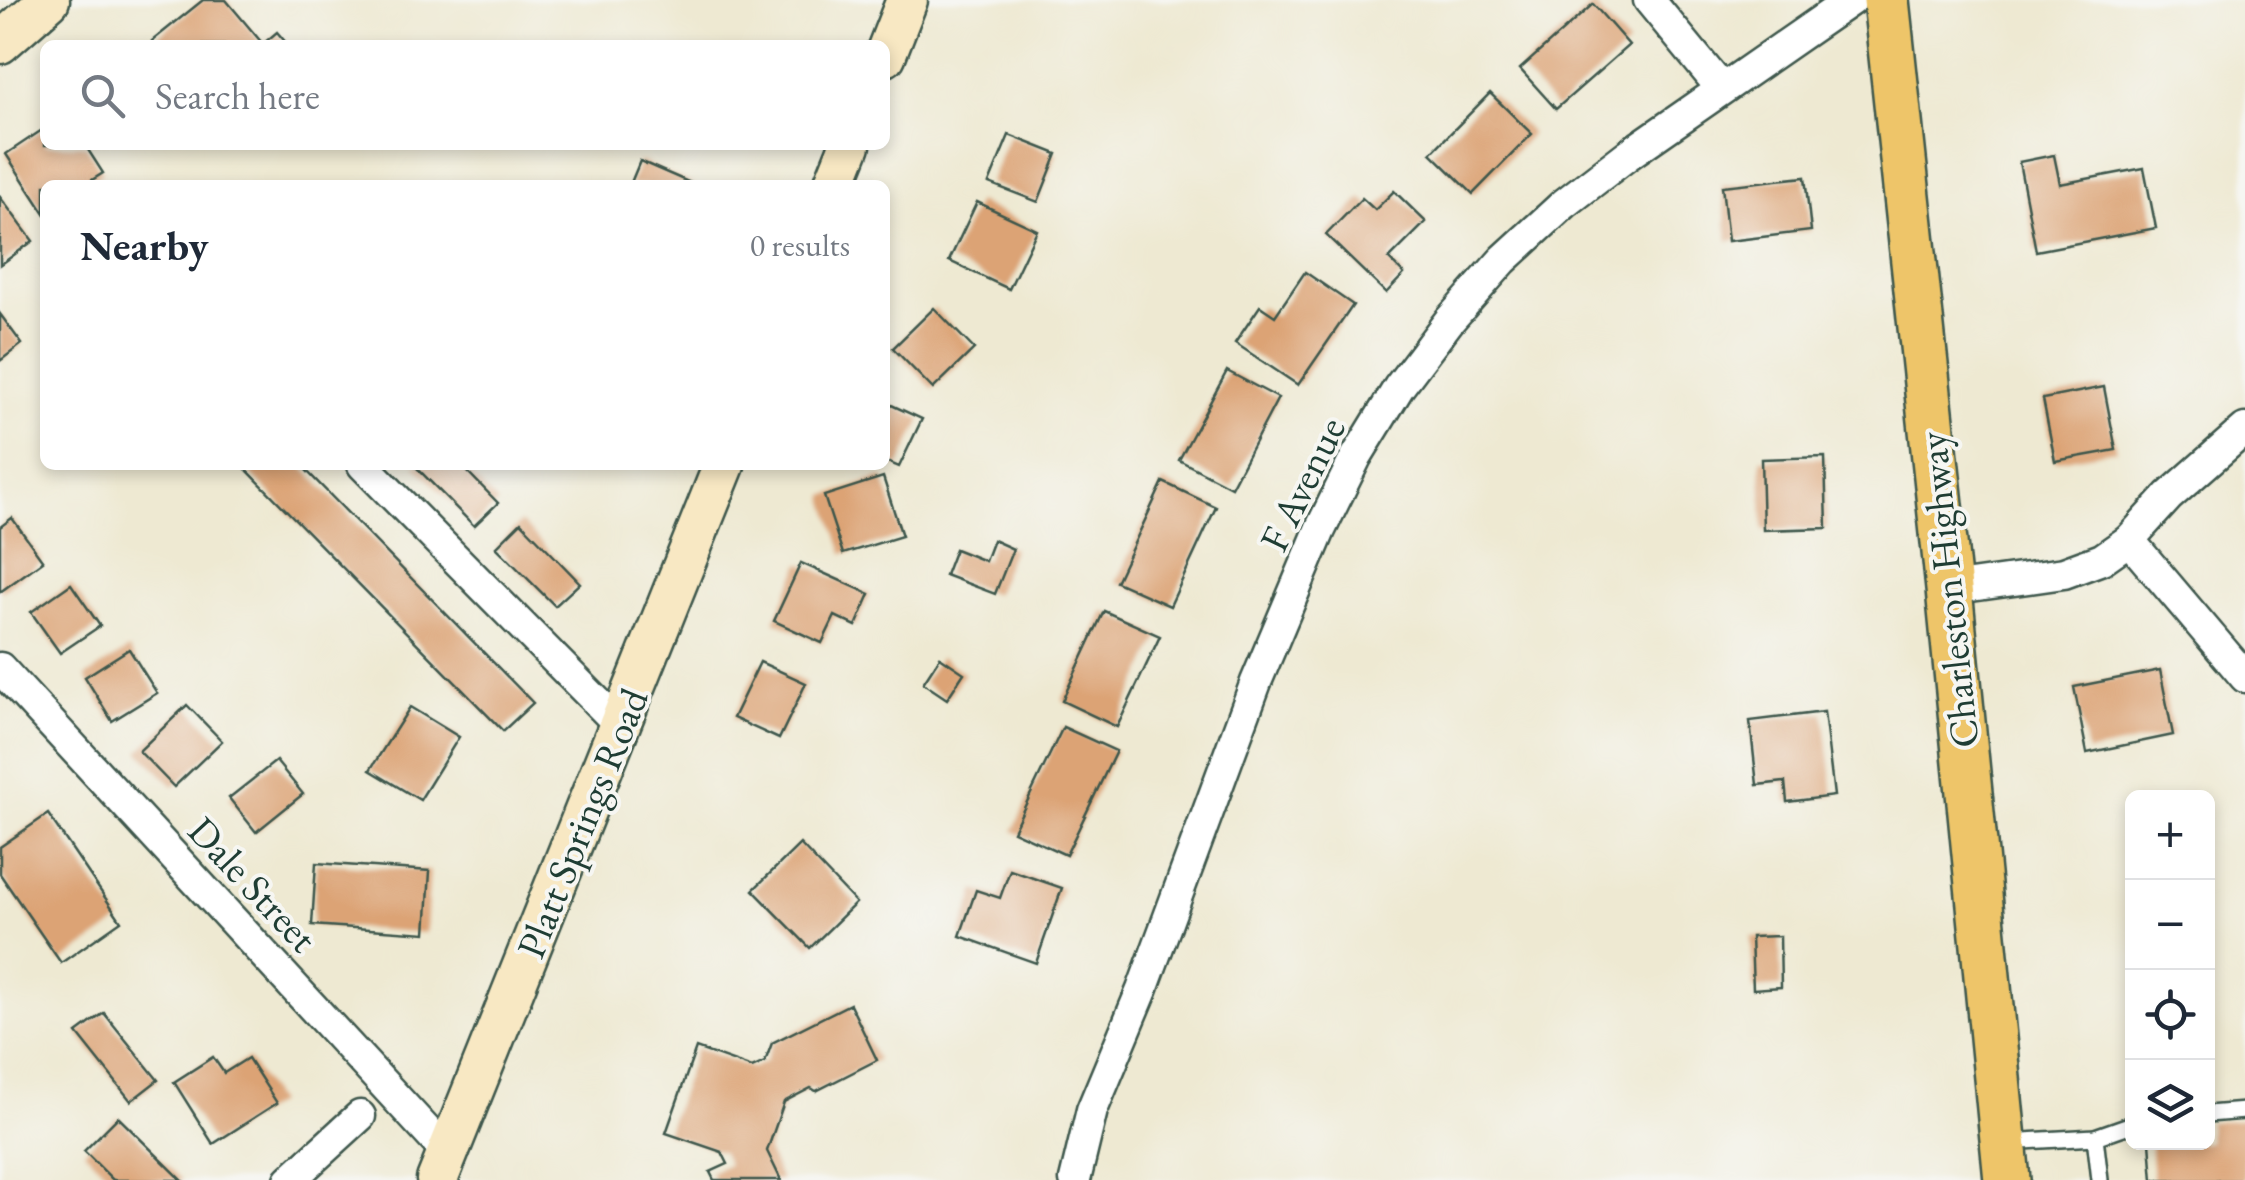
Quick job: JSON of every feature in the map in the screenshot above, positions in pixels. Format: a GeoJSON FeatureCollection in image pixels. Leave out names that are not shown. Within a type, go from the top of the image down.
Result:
{"type":"FeatureCollection","features":[{"type":"Feature","properties":{"kind":"main road"},"geometry":{"type":"LineString","coordinates":[[0,43],[49,0]]}},
{"type":"Feature","properties":{"kind":"main road"},"geometry":{"type":"LineString","coordinates":[[890,43],[907,0]]}},
{"type":"Feature","properties":{"kind":"main road","name":"Charleston Highway"},"geometry":{"type":"LineString","coordinates":[[1886,0],[2005,1161]]}},
{"type":"Feature","properties":{"kind":"main road"},"geometry":{"type":"LineString","coordinates":[[836,180],[848,150]]}},
{"type":"Feature","properties":{"kind":"main road","name":"Platt Springs Road"},"geometry":{"type":"LineString","coordinates":[[443,1167],[722,470]]}},
{"type":"Feature","properties":{"kind":"street"},"geometry":{"type":"LineString","coordinates":[[1649,0],[1722,89]]}},
{"type":"Feature","properties":{"kind":"street","name":"F Avenue"},"geometry":{"type":"LineString","coordinates":[[1075,1180],[1092,1110],[1142,990],[1256,682],[1320,530],[1356,457],[1399,387],[1503,260],[1564,204],[1850,0]]}},
{"type":"Feature","properties":{"kind":"street"},"geometry":{"type":"LineString","coordinates":[[1949,588],[2064,573],[2102,558],[2129,540],[2169,496],[2245,430]]}},
{"type":"Feature","properties":{"kind":"street"},"geometry":{"type":"LineString","coordinates":[[368,470],[621,726]]}},
{"type":"Feature","properties":{"kind":"street"},"geometry":{"type":"LineString","coordinates":[[2129,540],[2245,677]]}},
{"type":"Feature","properties":{"kind":"street","name":"Dale Street"},"geometry":{"type":"LineString","coordinates":[[0,668],[443,1167]]}},
{"type":"Feature","properties":{"kind":"street"},"geometry":{"type":"LineString","coordinates":[[290,1180],[360,1116]]}},
{"type":"Feature","properties":{"kind":"lane"},"geometry":{"type":"LineString","coordinates":[[2215,1113],[2245,1111]]}},
{"type":"Feature","properties":{"kind":"lane"},"geometry":{"type":"LineString","coordinates":[[2005,1161],[2125,1126]]}},
{"type":"Feature","properties":{"kind":"lane"},"geometry":{"type":"LineString","coordinates":[[2094,1137],[2100,1180]]}},
{"type":"Feature","properties":{"kind":"building"},"geometry":{"type":"Polygon","coordinates":[[[203,0],[226,0],[260,40],[153,40],[203,0]]]}},
{"type":"Feature","properties":{"kind":"building"},"geometry":{"type":"Polygon","coordinates":[[[1593,4],[1629,45],[1556,109],[1520,69],[1593,4]]]}},
{"type":"Feature","properties":{"kind":"building"},"geometry":{"type":"Polygon","coordinates":[[[277,32],[284,40],[268,40],[277,32]]]}},
{"type":"Feature","properties":{"kind":"building"},"geometry":{"type":"Polygon","coordinates":[[[1490,93],[1532,134],[1473,194],[1431,153],[1490,93]]]}},
{"type":"Feature","properties":{"kind":"building"},"geometry":{"type":"Polygon","coordinates":[[[40,131],[40,150],[88,150],[103,173],[92,180],[40,180],[40,206],[6,154],[40,131]]]}},
{"type":"Feature","properties":{"kind":"building"},"geometry":{"type":"Polygon","coordinates":[[[1009,135],[1057,154],[1038,202],[989,183],[1009,135]]]}},
{"type":"Feature","properties":{"kind":"building"},"geometry":{"type":"Polygon","coordinates":[[[2054,155],[2060,184],[2144,168],[2156,228],[2036,251],[2019,162],[2054,155]]]}},
{"type":"Feature","properties":{"kind":"building"},"geometry":{"type":"Polygon","coordinates":[[[640,161],[684,180],[632,180],[640,161]]]}},
{"type":"Feature","properties":{"kind":"building"},"geometry":{"type":"Polygon","coordinates":[[[1805,177],[1811,231],[1728,241],[1722,186],[1805,177]]]}},
{"type":"Feature","properties":{"kind":"building"},"geometry":{"type":"Polygon","coordinates":[[[1394,191],[1426,222],[1389,259],[1404,274],[1386,293],[1326,235],[1362,198],[1375,210],[1394,191]]]}},
{"type":"Feature","properties":{"kind":"building"},"geometry":{"type":"Polygon","coordinates":[[[0,197],[33,241],[0,265],[0,197]]]}},
{"type":"Feature","properties":{"kind":"building"},"geometry":{"type":"Polygon","coordinates":[[[977,202],[1037,230],[1009,289],[949,261],[977,202]]]}},
{"type":"Feature","properties":{"kind":"building"},"geometry":{"type":"Polygon","coordinates":[[[1305,272],[1353,305],[1298,385],[1235,343],[1260,306],[1275,316],[1305,272]]]}},
{"type":"Feature","properties":{"kind":"building"},"geometry":{"type":"Polygon","coordinates":[[[934,308],[974,349],[933,389],[893,348],[934,308]]]}},
{"type":"Feature","properties":{"kind":"building"},"geometry":{"type":"Polygon","coordinates":[[[0,314],[22,344],[0,361],[0,314]]]}},
{"type":"Feature","properties":{"kind":"building"},"geometry":{"type":"Polygon","coordinates":[[[1227,371],[1278,398],[1231,487],[1179,460],[1227,371]]]}},
{"type":"Feature","properties":{"kind":"building"},"geometry":{"type":"Polygon","coordinates":[[[2104,387],[2116,450],[2055,461],[2043,399],[2104,387]]]}},
{"type":"Feature","properties":{"kind":"building"},"geometry":{"type":"Polygon","coordinates":[[[890,404],[922,419],[899,467],[890,463],[890,404]]]}},
{"type":"Feature","properties":{"kind":"building"},"geometry":{"type":"Polygon","coordinates":[[[1825,457],[1827,528],[1763,530],[1761,459],[1825,457]]]}},
{"type":"Feature","properties":{"kind":"building"},"geometry":{"type":"Polygon","coordinates":[[[247,470],[306,470],[533,703],[503,731],[247,470]]]}},
{"type":"Feature","properties":{"kind":"building"},"geometry":{"type":"Polygon","coordinates":[[[419,470],[466,470],[498,503],[474,526],[419,470]]]}},
{"type":"Feature","properties":{"kind":"building"},"geometry":{"type":"Polygon","coordinates":[[[883,477],[902,536],[843,554],[824,496],[883,477]]]}},
{"type":"Feature","properties":{"kind":"building"},"geometry":{"type":"Polygon","coordinates":[[[1163,482],[1216,507],[1170,606],[1116,582],[1163,482]]]}},
{"type":"Feature","properties":{"kind":"building"},"geometry":{"type":"Polygon","coordinates":[[[12,518],[43,561],[0,592],[0,527],[12,518]]]}},
{"type":"Feature","properties":{"kind":"building"},"geometry":{"type":"Polygon","coordinates":[[[521,522],[580,583],[555,606],[496,547],[521,522]]]}},
{"type":"Feature","properties":{"kind":"building"},"geometry":{"type":"Polygon","coordinates":[[[993,540],[1013,549],[995,594],[945,575],[955,549],[985,561],[993,540]]]}},
{"type":"Feature","properties":{"kind":"building"},"geometry":{"type":"Polygon","coordinates":[[[801,563],[870,594],[856,626],[835,616],[822,643],[774,621],[801,563]]]}},
{"type":"Feature","properties":{"kind":"building"},"geometry":{"type":"Polygon","coordinates":[[[71,584],[100,626],[60,653],[31,612],[71,584]]]}},
{"type":"Feature","properties":{"kind":"building"},"geometry":{"type":"Polygon","coordinates":[[[1104,611],[1160,636],[1117,727],[1062,701],[1104,611]]]}},
{"type":"Feature","properties":{"kind":"building"},"geometry":{"type":"Polygon","coordinates":[[[129,649],[157,693],[112,721],[85,677],[129,649]]]}},
{"type":"Feature","properties":{"kind":"building"},"geometry":{"type":"Polygon","coordinates":[[[940,657],[964,673],[947,699],[923,683],[940,657]]]}},
{"type":"Feature","properties":{"kind":"building"},"geometry":{"type":"Polygon","coordinates":[[[760,662],[806,683],[779,739],[733,718],[760,662]]]}},
{"type":"Feature","properties":{"kind":"building"},"geometry":{"type":"Polygon","coordinates":[[[2160,670],[2173,735],[2087,753],[2074,687],[2160,670]]]}},
{"type":"Feature","properties":{"kind":"building"},"geometry":{"type":"Polygon","coordinates":[[[187,705],[222,741],[174,787],[139,751],[187,705]]]}},
{"type":"Feature","properties":{"kind":"building"},"geometry":{"type":"Polygon","coordinates":[[[410,707],[459,737],[420,800],[370,770],[410,707]]]}},
{"type":"Feature","properties":{"kind":"building"},"geometry":{"type":"Polygon","coordinates":[[[1824,712],[1834,796],[1787,802],[1785,782],[1757,785],[1750,721],[1824,712]]]}},
{"type":"Feature","properties":{"kind":"building"},"geometry":{"type":"Polygon","coordinates":[[[1063,727],[1116,751],[1066,855],[1013,831],[1063,727]]]}},
{"type":"Feature","properties":{"kind":"building"},"geometry":{"type":"Polygon","coordinates":[[[276,761],[303,794],[256,832],[229,798],[276,761]]]}},
{"type":"Feature","properties":{"kind":"building"},"geometry":{"type":"Polygon","coordinates":[[[48,814],[121,921],[61,963],[0,874],[0,847],[48,814]]]}},
{"type":"Feature","properties":{"kind":"building"},"geometry":{"type":"Polygon","coordinates":[[[800,844],[856,903],[810,948],[753,890],[800,844]]]}},
{"type":"Feature","properties":{"kind":"building"},"geometry":{"type":"Polygon","coordinates":[[[316,863],[430,871],[426,933],[312,925],[316,863]]]}},
{"type":"Feature","properties":{"kind":"building"},"geometry":{"type":"Polygon","coordinates":[[[1010,870],[1062,888],[1036,963],[960,936],[976,890],[1000,898],[1010,870]]]}},
{"type":"Feature","properties":{"kind":"building"},"geometry":{"type":"Polygon","coordinates":[[[1780,936],[1781,987],[1753,989],[1751,937],[1780,936]]]}},
{"type":"Feature","properties":{"kind":"building"},"geometry":{"type":"Polygon","coordinates":[[[850,1004],[877,1060],[816,1091],[811,1088],[784,1102],[767,1151],[781,1180],[714,1180],[710,1172],[728,1164],[722,1152],[666,1133],[696,1048],[752,1068],[765,1062],[772,1043],[850,1004]]]}},
{"type":"Feature","properties":{"kind":"building"},"geometry":{"type":"Polygon","coordinates":[[[104,1013],[158,1080],[131,1101],[77,1033],[104,1013]]]}},
{"type":"Feature","properties":{"kind":"building"},"geometry":{"type":"Polygon","coordinates":[[[213,1057],[224,1073],[248,1058],[277,1103],[213,1144],[174,1082],[213,1057]]]}},
{"type":"Feature","properties":{"kind":"building"},"geometry":{"type":"Polygon","coordinates":[[[118,1117],[182,1180],[113,1180],[84,1151],[118,1117]]]}},
{"type":"Feature","properties":{"kind":"building"},"geometry":{"type":"Polygon","coordinates":[[[2245,1119],[2245,1180],[2153,1180],[2151,1150],[2215,1150],[2215,1121],[2245,1119]]]}}]}
